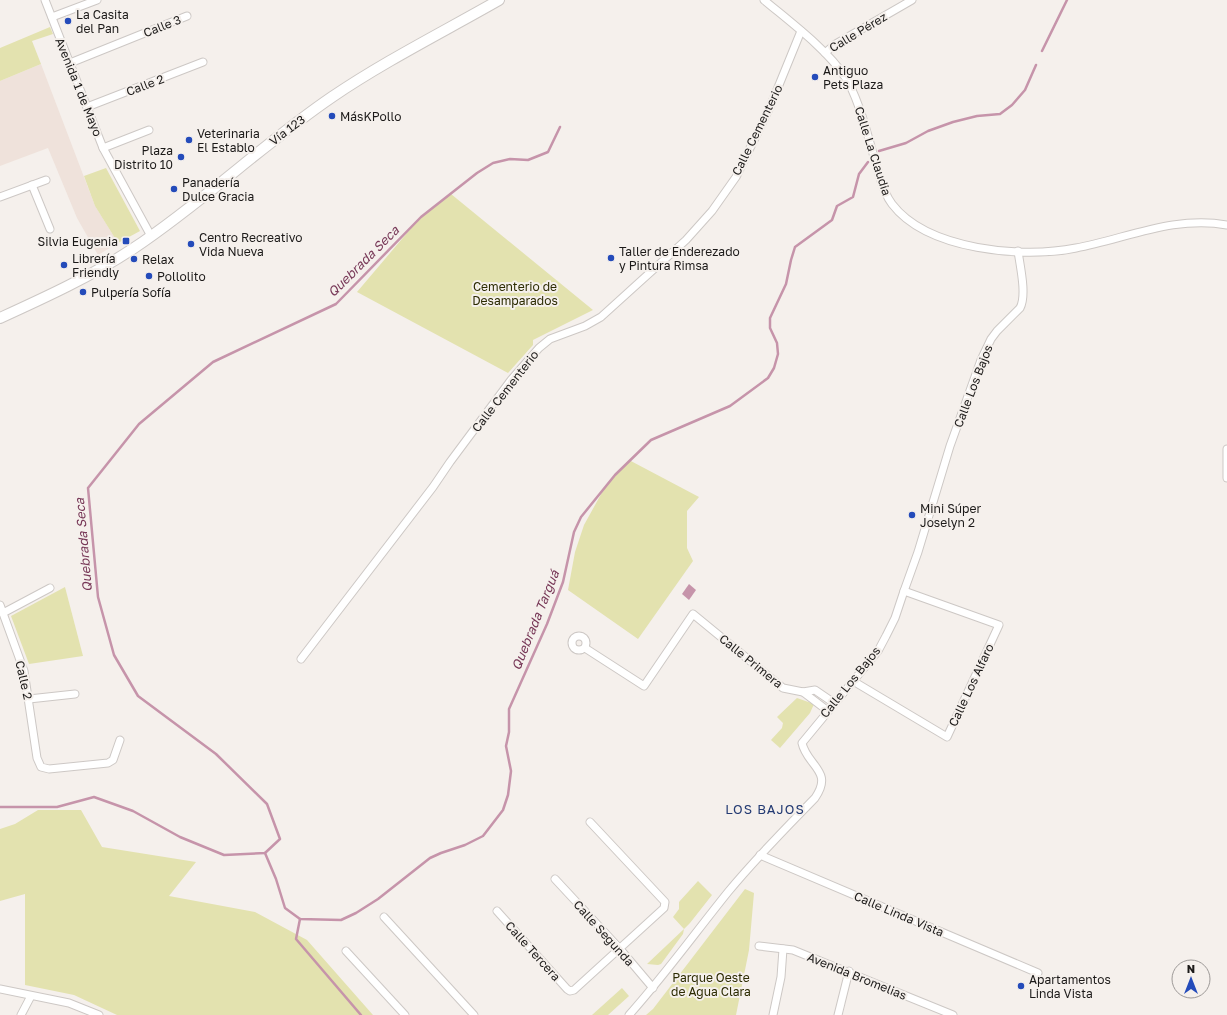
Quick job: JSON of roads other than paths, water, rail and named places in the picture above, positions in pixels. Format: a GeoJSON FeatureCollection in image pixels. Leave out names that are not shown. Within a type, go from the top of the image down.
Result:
{"type":"FeatureCollection","features":[{"type":"Feature","properties":{"kind":"main road","name":"Vía 123"},"geometry":{"type":"LineString","coordinates":[[0,318],[67,287],[98,270],[151,236],[293,125],[332,97],[360,79],[499,0]]}},
{"type":"Feature","properties":{"kind":"street","name":"Avenida 1 de Mayo"},"geometry":{"type":"LineString","coordinates":[[45,0],[103,148],[151,236]]}},
{"type":"Feature","properties":{"kind":"street"},"geometry":{"type":"LineString","coordinates":[[52,18],[97,0]]}},
{"type":"Feature","properties":{"kind":"street","name":"Calle La Claudia"},"geometry":{"type":"LineString","coordinates":[[764,0],[825,53],[845,77],[851,87],[882,183],[891,202],[904,217],[922,228],[956,243],[980,248],[1051,252],[1076,248],[1161,227],[1200,223],[1227,226]]}},
{"type":"Feature","properties":{"kind":"street","name":"Calle Pérez"},"geometry":{"type":"LineString","coordinates":[[825,53],[834,45],[912,0]]}},
{"type":"Feature","properties":{"kind":"street","name":"Calle 3"},"geometry":{"type":"LineString","coordinates":[[70,63],[187,16]]}},
{"type":"Feature","properties":{"kind":"street","name":"Calle Cementerio"},"geometry":{"type":"LineString","coordinates":[[302,659],[433,487],[511,380],[539,348],[550,339],[585,326],[601,317],[686,240],[712,211],[736,177],[750,151],[801,31]]}},
{"type":"Feature","properties":{"kind":"street","name":"Calle 2"},"geometry":{"type":"LineString","coordinates":[[87,107],[203,62]]}},
{"type":"Feature","properties":{"kind":"street"},"geometry":{"type":"LineString","coordinates":[[103,148],[150,130]]}},
{"type":"Feature","properties":{"kind":"street"},"geometry":{"type":"LineString","coordinates":[[0,197],[46,180]]}},
{"type":"Feature","properties":{"kind":"street"},"geometry":{"type":"LineString","coordinates":[[32,185],[50,229]]}},
{"type":"Feature","properties":{"kind":"street","name":"Calle Los Bajos"},"geometry":{"type":"LineString","coordinates":[[629,1015],[653,988],[728,892],[760,855],[819,792],[822,781],[818,767],[803,748],[802,743],[834,702],[878,651],[886,636],[918,552],[950,446],[981,360],[994,335],[1022,304],[1023,294],[1018,251]]}},
{"type":"Feature","properties":{"kind":"street"},"geometry":{"type":"LineString","coordinates":[[1227,449],[1227,478]]}},
{"type":"Feature","properties":{"kind":"street"},"geometry":{"type":"LineString","coordinates":[[3,613],[50,588]]}},
{"type":"Feature","properties":{"kind":"street","name":"Calle Los Alfaro"},"geometry":{"type":"LineString","coordinates":[[853,681],[947,738],[999,625],[904,591]]}},
{"type":"Feature","properties":{"kind":"street","name":"Calle 2"},"geometry":{"type":"LineString","coordinates":[[0,605],[24,671],[37,758],[41,767],[49,769],[108,763],[113,760],[120,740]]}},
{"type":"Feature","properties":{"kind":"street","name":"Calle Primera"},"geometry":{"type":"LineString","coordinates":[[585,648],[644,686],[693,614],[783,688],[803,692],[815,690],[834,702]]}},
{"type":"Feature","properties":{"kind":"street"},"geometry":{"type":"LineString","coordinates":[[803,692],[828,711]]}},
{"type":"Feature","properties":{"kind":"street"},"geometry":{"type":"LineString","coordinates":[[29,699],[75,694]]}},
{"type":"Feature","properties":{"kind":"street"},"geometry":{"type":"LineString","coordinates":[[590,822],[665,902],[665,906],[620,949]]}},
{"type":"Feature","properties":{"kind":"street","name":"Calle Linda Vista"},"geometry":{"type":"LineString","coordinates":[[760,855],[1038,973]]}},
{"type":"Feature","properties":{"kind":"street","name":"Calle Segunda"},"geometry":{"type":"LineString","coordinates":[[554,879],[620,949],[653,988]]}},
{"type":"Feature","properties":{"kind":"street","name":"Calle Tercera"},"geometry":{"type":"LineString","coordinates":[[497,911],[570,991],[574,990],[620,949]]}},
{"type":"Feature","properties":{"kind":"street"},"geometry":{"type":"LineString","coordinates":[[384,917],[474,1015]]}},
{"type":"Feature","properties":{"kind":"street","name":"Avenida Bromelias"},"geometry":{"type":"LineString","coordinates":[[759,946],[793,950],[849,971],[953,1015]]}},
{"type":"Feature","properties":{"kind":"street"},"geometry":{"type":"LineString","coordinates":[[774,1015],[781,977],[783,949]]}},
{"type":"Feature","properties":{"kind":"street"},"geometry":{"type":"LineString","coordinates":[[346,951],[405,1015]]}},
{"type":"Feature","properties":{"kind":"street"},"geometry":{"type":"LineString","coordinates":[[838,1015],[849,971]]}},
{"type":"Feature","properties":{"kind":"street"},"geometry":{"type":"LineString","coordinates":[[0,990],[69,1003],[99,1015]]}},
{"type":"Feature","properties":{"kind":"street"},"geometry":{"type":"LineString","coordinates":[[21,1015],[31,996]]}},
{"type":"Feature","properties":{"kind":"waterway","name":"Quebrada Targuá"},"geometry":{"type":"LineString","coordinates":[[1042,51],[1067,0]]}},
{"type":"Feature","properties":{"kind":"waterway","name":"Quebrada Targuá"},"geometry":{"type":"LineString","coordinates":[[879,151],[906,143],[928,131],[953,122],[977,116],[1000,114],[1012,105],[1025,90],[1036,65]]}},
{"type":"Feature","properties":{"kind":"waterway","name":"Quebrada Seca"},"geometry":{"type":"LineString","coordinates":[[0,807],[57,807],[94,797],[133,811],[180,837],[224,855],[265,853],[280,839],[267,804],[216,754],[138,696],[114,655],[98,597],[88,488],[139,424],[213,362],[336,304],[421,217],[477,173],[493,163],[510,159],[528,160],[548,152],[560,127]]}},
{"type":"Feature","properties":{"kind":"waterway","name":"Quebrada Targuá"},"geometry":{"type":"LineString","coordinates":[[265,853],[276,879],[285,908],[300,919],[341,920],[356,913],[378,899],[430,858],[465,845],[483,836],[503,810],[508,795],[511,771],[506,746],[509,732],[509,709],[547,624],[563,582],[574,532],[581,517],[615,475],[651,440],[730,406],[768,378],[774,368],[778,354],[777,343],[770,328],[770,318],[786,284],[795,247],[832,220],[837,206],[853,197],[859,174],[868,162]]}},
{"type":"Feature","properties":{"kind":"waterway"},"geometry":{"type":"LineString","coordinates":[[300,919],[296,939],[361,1015]]}},
{"type":"Feature","properties":{"kind":"place","name":"La Casita del Pan"},"geometry":{"type":"Point","coordinates":[68,21]}},
{"type":"Feature","properties":{"kind":"place","name":"Antiguo Pets Plaza"},"geometry":{"type":"Point","coordinates":[815,77]}},
{"type":"Feature","properties":{"kind":"place","name":"MásKPollo"},"geometry":{"type":"Point","coordinates":[332,116]}},
{"type":"Feature","properties":{"kind":"place","name":"Veterinaria El Establo"},"geometry":{"type":"Point","coordinates":[189,140]}},
{"type":"Feature","properties":{"kind":"place","name":"Plaza Distrito 10"},"geometry":{"type":"Point","coordinates":[181,157]}},
{"type":"Feature","properties":{"kind":"place","name":"Panadería Dulce Gracia"},"geometry":{"type":"Point","coordinates":[174,189]}},
{"type":"Feature","properties":{"kind":"place","name":"Silvia Eugenia"},"geometry":{"type":"Point","coordinates":[126,241]}},
{"type":"Feature","properties":{"kind":"place","name":"Centro Recreativo Vida Nueva"},"geometry":{"type":"Point","coordinates":[191,244]}},
{"type":"Feature","properties":{"kind":"place","name":"Taller de Enderezado y Pintura Rimsa"},"geometry":{"type":"Point","coordinates":[611,258]}},
{"type":"Feature","properties":{"kind":"place","name":"Relax"},"geometry":{"type":"Point","coordinates":[134,259]}},
{"type":"Feature","properties":{"kind":"place","name":"Librería Friendly"},"geometry":{"type":"Point","coordinates":[64,265]}},
{"type":"Feature","properties":{"kind":"place","name":"Pollolito"},"geometry":{"type":"Point","coordinates":[149,276]}},
{"type":"Feature","properties":{"kind":"place","name":"Pulpería Sofía"},"geometry":{"type":"Point","coordinates":[83,292]}},
{"type":"Feature","properties":{"kind":"place","name":"Mini Súper Joselyn 2"},"geometry":{"type":"Point","coordinates":[912,515]}},
{"type":"Feature","properties":{"kind":"place","name":"Apartamentos Linda Vista"},"geometry":{"type":"Point","coordinates":[1021,986]}},
{"type":"Feature","properties":{"kind":"district","name":"LOS BAJOS"},"geometry":{"type":"Point","coordinates":[765,809]}},
{"type":"Feature","properties":{"kind":"park label","name":"Cementerio de Desamparados"},"geometry":{"type":"Point","coordinates":[515,293]}},
{"type":"Feature","properties":{"kind":"park label","name":"Parque Oeste de Agua Clara"},"geometry":{"type":"Point","coordinates":[711,984]}}]}
